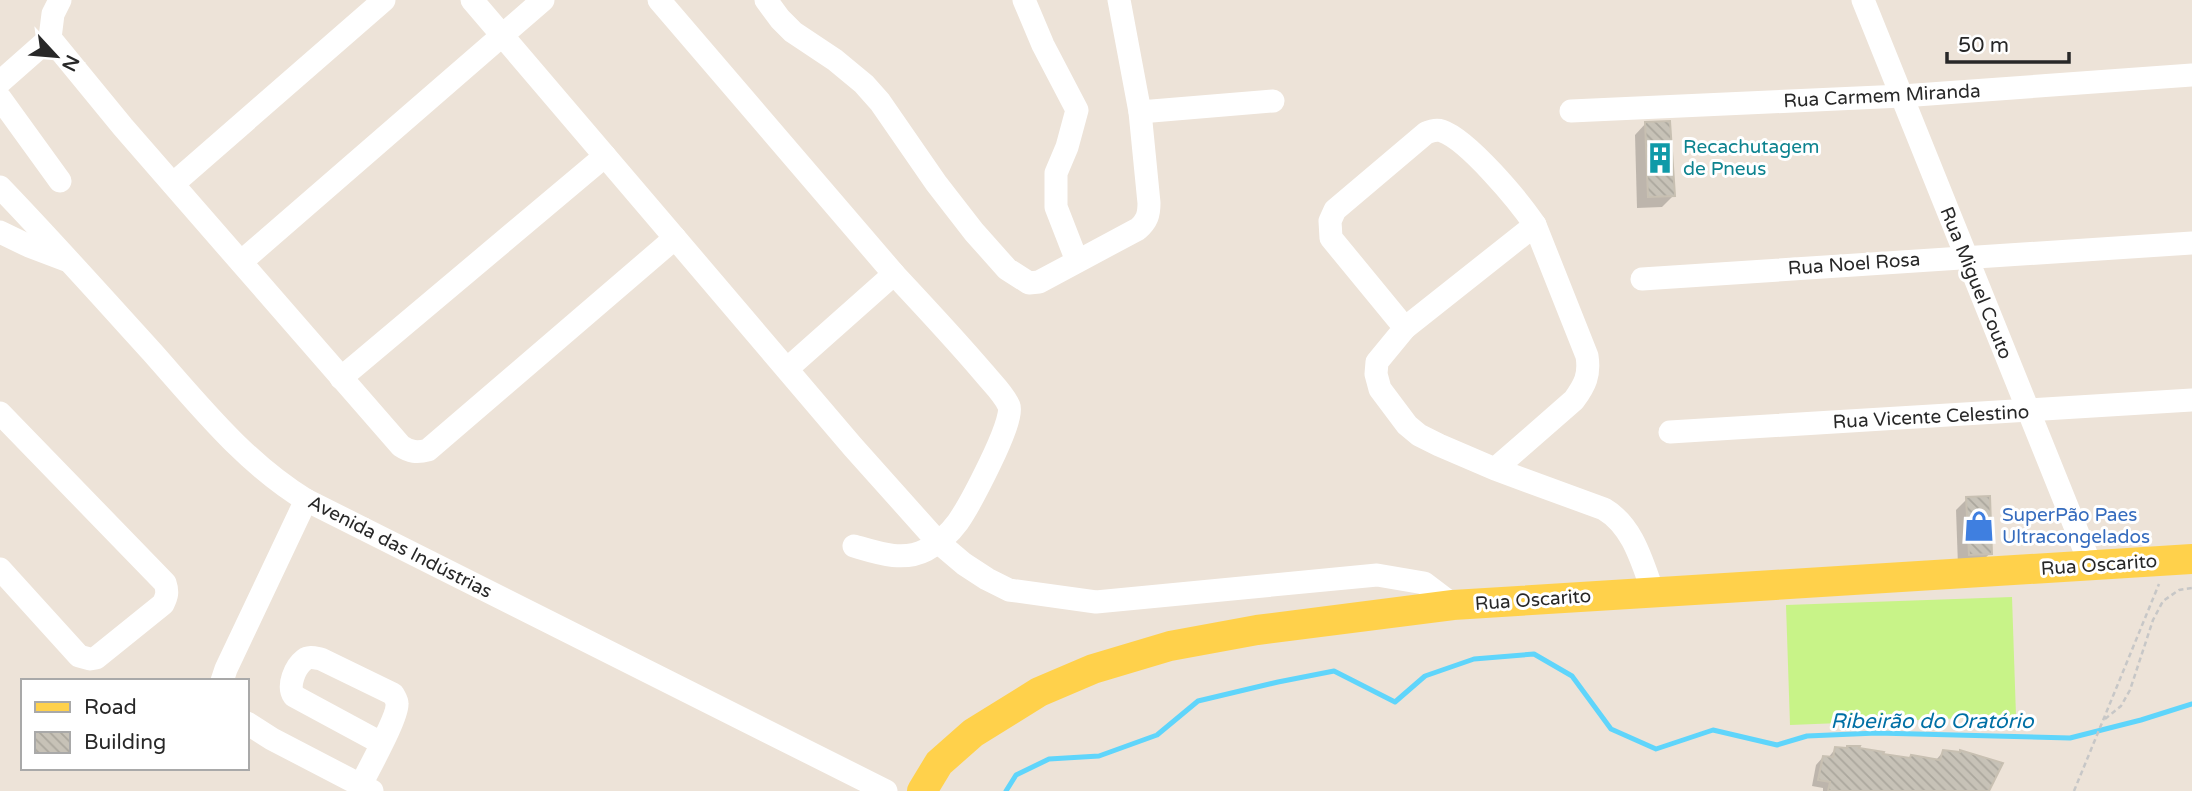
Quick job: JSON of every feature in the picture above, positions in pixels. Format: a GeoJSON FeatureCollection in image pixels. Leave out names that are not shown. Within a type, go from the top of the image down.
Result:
{"type":"FeatureCollection","features":[{"type":"Feature","properties":{"kind":"main road","name":"Rua Oscarito"},"geometry":{"type":"LineString","coordinates":[[922,791],[939,763],[973,733],[1040,692],[1093,669],[1170,646],[1331,620],[1453,605],[2192,559]]}},
{"type":"Feature","properties":{"kind":"street"},"geometry":{"type":"LineString","coordinates":[[0,82],[50,37],[52,14],[60,0]]}},
{"type":"Feature","properties":{"kind":"street"},"geometry":{"type":"LineString","coordinates":[[173,184],[384,0]]}},
{"type":"Feature","properties":{"kind":"street"},"geometry":{"type":"LineString","coordinates":[[472,0],[787,369],[939,542],[964,564],[987,579],[1009,590],[1097,602],[1377,575],[1424,583],[1453,605]]}},
{"type":"Feature","properties":{"kind":"street"},"geometry":{"type":"LineString","coordinates":[[241,262],[543,0]]}},
{"type":"Feature","properties":{"kind":"street"},"geometry":{"type":"LineString","coordinates":[[659,0],[894,274],[961,346],[1010,409],[1002,438],[959,521],[939,542],[927,550],[904,556],[883,554],[854,546]]}},
{"type":"Feature","properties":{"kind":"street"},"geometry":{"type":"LineString","coordinates":[[766,0],[793,32],[835,60],[864,84],[880,102],[936,183],[1007,270],[1024,282],[1034,283],[1138,229],[1147,218],[1149,203],[1140,112],[1119,0]]}},
{"type":"Feature","properties":{"kind":"street"},"geometry":{"type":"LineString","coordinates":[[1024,0],[1043,45],[1077,110],[1067,147],[1056,173],[1056,206],[1077,261]]}},
{"type":"Feature","properties":{"kind":"street","name":"Rua Miguel Couto"},"geometry":{"type":"LineString","coordinates":[[1863,0],[2091,566]]}},
{"type":"Feature","properties":{"kind":"street"},"geometry":{"type":"LineString","coordinates":[[50,37],[123,127],[341,378],[401,446],[414,452],[428,450],[675,238]]}},
{"type":"Feature","properties":{"kind":"street","name":"Rua Carmem Miranda"},"geometry":{"type":"LineString","coordinates":[[1571,111],[1902,96],[2192,75]]}},
{"type":"Feature","properties":{"kind":"street"},"geometry":{"type":"LineString","coordinates":[[0,98],[60,181]]}},
{"type":"Feature","properties":{"kind":"street"},"geometry":{"type":"LineString","coordinates":[[1140,112],[1273,101]]}},
{"type":"Feature","properties":{"kind":"street"},"geometry":{"type":"LineString","coordinates":[[1405,328],[1331,238],[1330,220],[1335,210],[1426,133],[1441,131],[1453,137],[1477,158],[1535,225],[1587,356],[1589,372],[1584,386],[1574,400],[1495,469]]}},
{"type":"Feature","properties":{"kind":"street"},"geometry":{"type":"LineString","coordinates":[[341,378],[605,156]]}},
{"type":"Feature","properties":{"kind":"street","name":"Avenida das Indústrias"},"geometry":{"type":"LineString","coordinates":[[0,187],[198,404],[253,461],[284,486],[306,500],[887,791]]}},
{"type":"Feature","properties":{"kind":"street"},"geometry":{"type":"LineString","coordinates":[[1535,225],[1405,328],[1377,362],[1376,374],[1380,389],[1407,425],[1419,435],[1495,469],[1604,509],[1615,516],[1624,526],[1642,559],[1654,592]]}},
{"type":"Feature","properties":{"kind":"street"},"geometry":{"type":"LineString","coordinates":[[0,232],[72,263]]}},
{"type":"Feature","properties":{"kind":"street","name":"Rua Noel Rosa"},"geometry":{"type":"LineString","coordinates":[[1642,279],[2192,243]]}},
{"type":"Feature","properties":{"kind":"street"},"geometry":{"type":"LineString","coordinates":[[787,369],[894,274]]}},
{"type":"Feature","properties":{"kind":"street","name":"Rua Vicente Celestino"},"geometry":{"type":"LineString","coordinates":[[1670,432],[2192,400]]}},
{"type":"Feature","properties":{"kind":"street"},"geometry":{"type":"LineString","coordinates":[[0,413],[164,583],[167,597],[163,604],[96,658],[84,659],[0,569]]}},
{"type":"Feature","properties":{"kind":"street"},"geometry":{"type":"LineString","coordinates":[[223,679],[306,500]]}},
{"type":"Feature","properties":{"kind":"street"},"geometry":{"type":"LineString","coordinates":[[248,724],[367,788],[397,702],[393,694],[321,659],[310,657],[303,660],[290,683],[294,696],[381,743]]}},
{"type":"Feature","properties":{"kind":"path"},"geometry":{"type":"LineString","coordinates":[[2074,791],[2160,583],[2162,561]]}},
{"type":"Feature","properties":{"kind":"path"},"geometry":{"type":"LineString","coordinates":[[2102,721],[2121,706],[2130,690],[2153,620],[2163,601],[2179,590],[2192,588]]}},
{"type":"Feature","properties":{"kind":"green space"},"geometry":{"type":"Polygon","coordinates":[[[2012,597],[2016,716],[1790,725],[1786,605],[2012,597]]]}},
{"type":"Feature","properties":{"kind":"building","name":"Recachutagem de Pneus"},"geometry":{"type":"Polygon","coordinates":[[[1670,121],[1675,196],[1648,197],[1645,122],[1670,121]]]}},
{"type":"Feature","properties":{"kind":"building","name":"SuperPão Paes Ultracongelados"},"geometry":{"type":"Polygon","coordinates":[[[1990,496],[1992,554],[1969,555],[1966,497],[1990,496]]]}},
{"type":"Feature","properties":{"kind":"building"},"geometry":{"type":"Polygon","coordinates":[[[1860,746],[1859,748],[1884,752],[1883,754],[1940,760],[1943,750],[1960,750],[2003,763],[1989,791],[1828,791],[1830,782],[1818,780],[1823,756],[1833,757],[1835,747],[1860,746]]]}},
{"type":"Feature","properties":{"kind":"waterway","name":"Ribeirão do Oratório"},"geometry":{"type":"LineString","coordinates":[[1006,791],[1016,775],[1049,759],[1099,756],[1157,735],[1198,701],[1334,671],[1395,702],[1425,676],[1474,659],[1534,654],[1572,676],[1611,729],[1656,749],[1713,730],[1777,745],[1807,736],[1877,733],[2070,738],[2192,704]]}},
{"type":"Feature","properties":{"kind":"place","name":"Recachutagem de Pneus"},"geometry":{"type":"Point","coordinates":[1660,158]}},
{"type":"Feature","properties":{"kind":"place","name":"SuperPão Paes Ultracongelados"},"geometry":{"type":"Point","coordinates":[1979,526]}}]}
